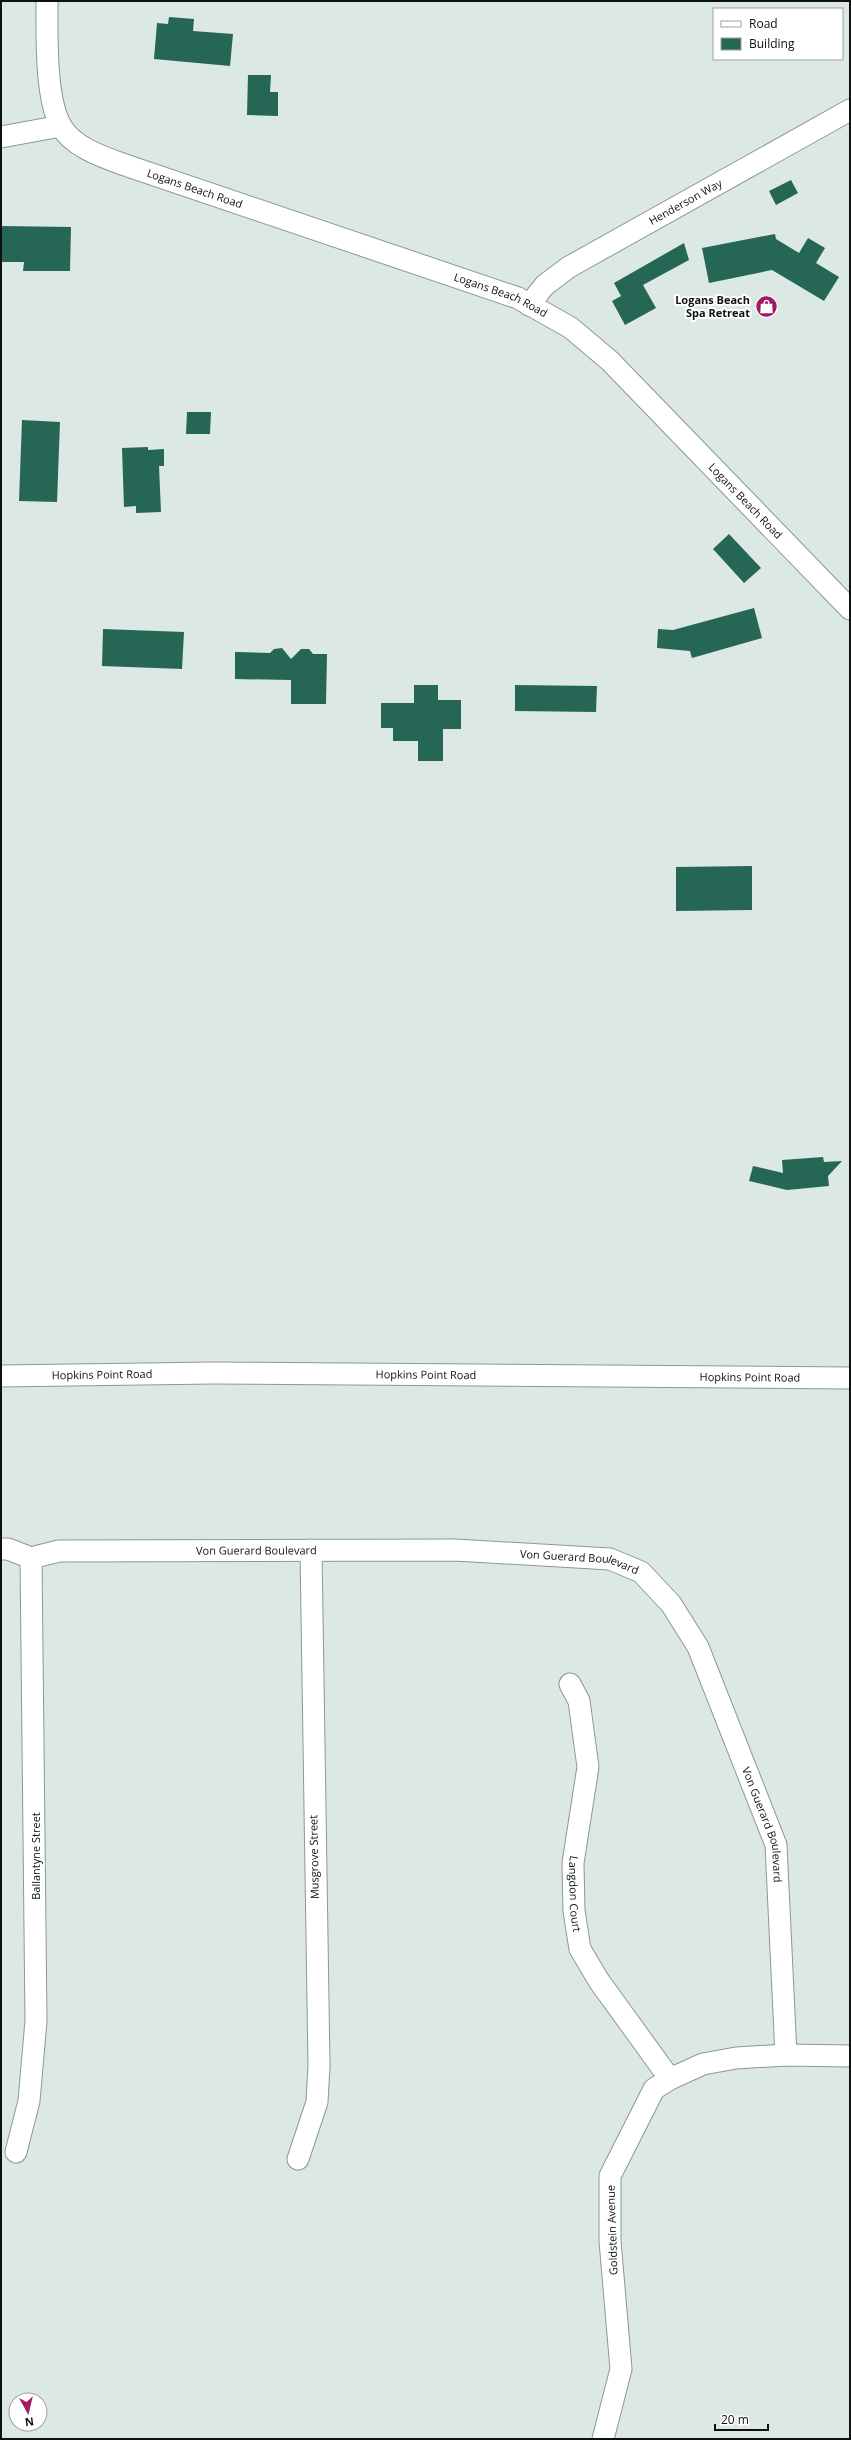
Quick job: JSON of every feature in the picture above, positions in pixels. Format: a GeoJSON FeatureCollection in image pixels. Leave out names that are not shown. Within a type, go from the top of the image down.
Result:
{"type":"FeatureCollection","features":[{"type":"Feature","properties":{"kind":"street","name":"Logans Beach Road"},"geometry":{"type":"LineString","coordinates":[[47,1],[51,93],[61,126],[74,140],[98,154],[128,166],[518,298],[571,328],[610,361],[850,609]]}},
{"type":"Feature","properties":{"kind":"street","name":"Henderson Way"},"geometry":{"type":"LineString","coordinates":[[530,304],[545,286],[569,267],[850,110]]}},
{"type":"Feature","properties":{"kind":"street"},"geometry":{"type":"LineString","coordinates":[[1,137],[61,126]]}},
{"type":"Feature","properties":{"kind":"street","name":"Hopkins Point Road"},"geometry":{"type":"LineString","coordinates":[[1,1376],[213,1373],[850,1378]]}},
{"type":"Feature","properties":{"kind":"street"},"geometry":{"type":"LineString","coordinates":[[1,1549],[8,1549],[31,1558]]}},
{"type":"Feature","properties":{"kind":"street","name":"Musgrove Street"},"geometry":{"type":"LineString","coordinates":[[298,2159],[317,2102],[319,2066],[311,1550]]}},
{"type":"Feature","properties":{"kind":"street","name":"Von Guerard Boulevard"},"geometry":{"type":"LineString","coordinates":[[31,1558],[59,1551],[455,1550],[610,1559],[641,1572],[671,1604],[698,1647],[776,1845],[786,2055]]}},
{"type":"Feature","properties":{"kind":"street","name":"Ballantyne Street"},"geometry":{"type":"LineString","coordinates":[[16,2152],[30,2101],[36,2021],[31,1558]]}},
{"type":"Feature","properties":{"kind":"street","name":"Langdon Court"},"geometry":{"type":"LineString","coordinates":[[570,1684],[579,1701],[588,1767],[573,1863],[574,1911],[580,1949],[600,1981],[670,2079]]}},
{"type":"Feature","properties":{"kind":"street","name":"Goldstein Avenue"},"geometry":{"type":"LineString","coordinates":[[603,2439],[621,2369],[610,2241],[610,2176],[654,2089],[670,2079],[703,2064],[736,2058],[786,2055],[841,2058],[850,2056]]}},
{"type":"Feature","properties":{"kind":"building"},"geometry":{"type":"Polygon","coordinates":[[[169,17],[194,19],[193,31],[233,34],[230,66],[154,59],[157,23],[168,24],[169,17]]]}},
{"type":"Feature","properties":{"kind":"building"},"geometry":{"type":"Polygon","coordinates":[[[248,75],[271,75],[270,92],[278,92],[278,116],[247,115],[248,75]]]}},
{"type":"Feature","properties":{"kind":"building"},"geometry":{"type":"Polygon","coordinates":[[[791,180],[798,193],[776,205],[769,191],[791,180]]]}},
{"type":"Feature","properties":{"kind":"building"},"geometry":{"type":"Polygon","coordinates":[[[1,226],[71,227],[70,271],[23,271],[24,262],[1,262],[1,226]]]}},
{"type":"Feature","properties":{"kind":"building"},"geometry":{"type":"Polygon","coordinates":[[[775,234],[776,239],[799,253],[808,238],[825,248],[816,263],[839,277],[824,301],[772,270],[709,283],[702,248],[775,234]]]}},
{"type":"Feature","properties":{"kind":"building"},"geometry":{"type":"Polygon","coordinates":[[[684,243],[689,260],[643,285],[656,308],[625,325],[612,301],[621,296],[614,283],[684,243]]]}},
{"type":"Feature","properties":{"kind":"building"},"geometry":{"type":"Polygon","coordinates":[[[187,412],[211,412],[210,434],[186,434],[187,412]]]}},
{"type":"Feature","properties":{"kind":"building"},"geometry":{"type":"Polygon","coordinates":[[[22,420],[60,422],[57,502],[19,501],[22,420]]]}},
{"type":"Feature","properties":{"kind":"building"},"geometry":{"type":"Polygon","coordinates":[[[148,447],[148,450],[164,449],[164,466],[159,466],[161,512],[136,513],[136,506],[124,507],[122,448],[148,447]]]}},
{"type":"Feature","properties":{"kind":"building"},"geometry":{"type":"Polygon","coordinates":[[[729,534],[761,568],[744,583],[713,549],[729,534]]]}},
{"type":"Feature","properties":{"kind":"building"},"geometry":{"type":"Polygon","coordinates":[[[754,608],[762,638],[692,658],[690,651],[657,648],[658,629],[673,630],[754,608]]]}},
{"type":"Feature","properties":{"kind":"building"},"geometry":{"type":"Polygon","coordinates":[[[103,629],[184,632],[182,669],[102,666],[103,629]]]}},
{"type":"Feature","properties":{"kind":"building"},"geometry":{"type":"Polygon","coordinates":[[[282,648],[291,659],[301,649],[309,649],[313,654],[327,654],[326,704],[291,704],[291,680],[235,679],[235,652],[270,653],[274,649],[282,648]]]}},
{"type":"Feature","properties":{"kind":"building"},"geometry":{"type":"Polygon","coordinates":[[[414,685],[438,685],[438,700],[461,700],[461,729],[443,729],[443,761],[418,761],[418,741],[393,741],[393,728],[381,728],[381,703],[414,703],[414,685]]]}},
{"type":"Feature","properties":{"kind":"building"},"geometry":{"type":"Polygon","coordinates":[[[515,685],[597,686],[596,712],[515,711],[515,685]]]}},
{"type":"Feature","properties":{"kind":"building"},"geometry":{"type":"Polygon","coordinates":[[[752,866],[752,910],[676,911],[676,867],[752,866]]]}},
{"type":"Feature","properties":{"kind":"building"},"geometry":{"type":"Polygon","coordinates":[[[823,1157],[824,1162],[842,1161],[828,1176],[829,1186],[787,1190],[749,1181],[753,1166],[783,1173],[782,1160],[823,1157]]]}},
{"type":"Feature","properties":{"kind":"place","name":"Logans Beach Spa Retreat"},"geometry":{"type":"Point","coordinates":[766,306]}}]}
